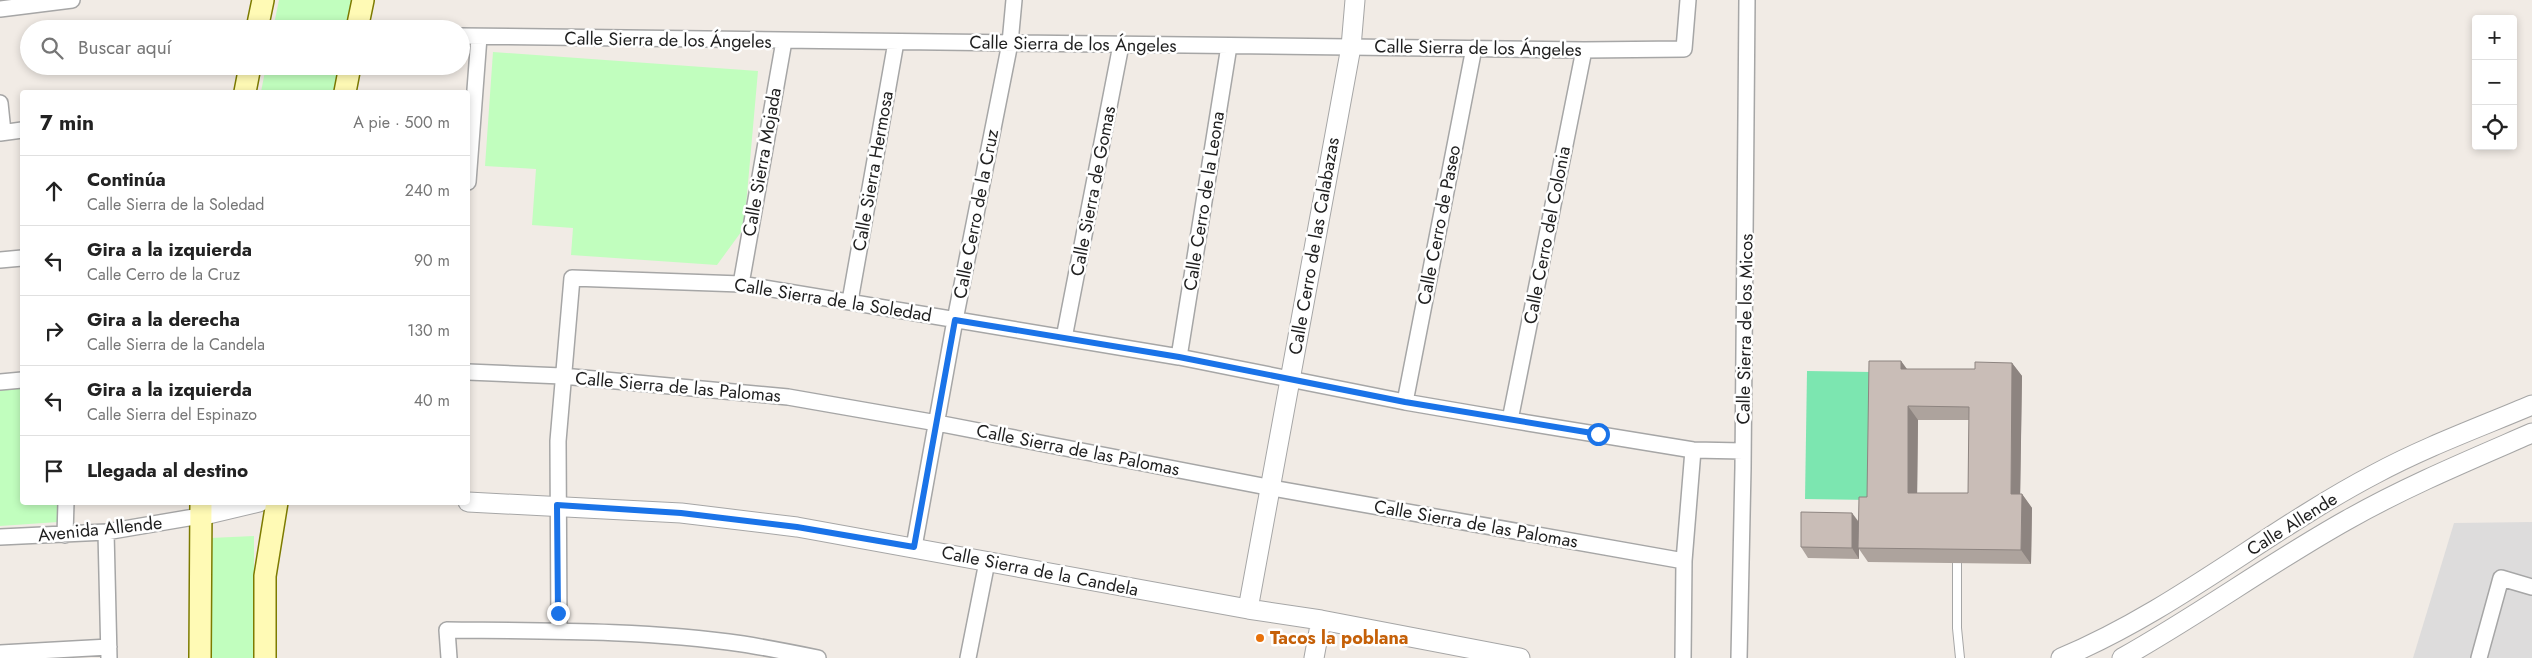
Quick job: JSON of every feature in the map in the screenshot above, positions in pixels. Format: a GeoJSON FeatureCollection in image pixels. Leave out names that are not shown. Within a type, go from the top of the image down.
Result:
{"type":"FeatureCollection","features":[{"type":"Feature","properties":{"kind":"main road"},"geometry":{"type":"LineString","coordinates":[[259,20],[263,0]]}},
{"type":"Feature","properties":{"kind":"main road"},"geometry":{"type":"LineString","coordinates":[[359,20],[362,0]]}},
{"type":"Feature","properties":{"kind":"main road"},"geometry":{"type":"LineString","coordinates":[[245,90],[248,75]]}},
{"type":"Feature","properties":{"kind":"main road"},"geometry":{"type":"LineString","coordinates":[[345,90],[348,75]]}},
{"type":"Feature","properties":{"kind":"main road"},"geometry":{"type":"LineString","coordinates":[[265,658],[266,576],[277,505]]}},
{"type":"Feature","properties":{"kind":"main road"},"geometry":{"type":"LineString","coordinates":[[200,509],[200,658]]}},
{"type":"Feature","properties":{"kind":"street"},"geometry":{"type":"LineString","coordinates":[[0,9],[72,0]]}},
{"type":"Feature","properties":{"kind":"street","name":"Calle Cerro de la Cruz"},"geometry":{"type":"LineString","coordinates":[[914,547],[955,320],[1010,43],[1014,0]]}},
{"type":"Feature","properties":{"kind":"street","name":"Calle Cerro de las Calabazas"},"geometry":{"type":"LineString","coordinates":[[1248,609],[1272,488],[1290,378],[1351,47],[1355,0]]}},
{"type":"Feature","properties":{"kind":"street","name":"Calle Sierra de los Ángeles"},"geometry":{"type":"LineString","coordinates":[[470,36],[1584,50],[1684,49],[1688,0]]}},
{"type":"Feature","properties":{"kind":"street","name":"Calle Sierra de los Micos"},"geometry":{"type":"LineString","coordinates":[[1739,658],[1744,451],[1748,0]]}},
{"type":"Feature","properties":{"kind":"street"},"geometry":{"type":"LineString","coordinates":[[470,156],[479,37]]}},
{"type":"Feature","properties":{"kind":"street","name":"Calle Sierra Mojada"},"geometry":{"type":"LineString","coordinates":[[742,284],[784,41]]}},
{"type":"Feature","properties":{"kind":"street","name":"Calle Sierra Hermosa"},"geometry":{"type":"LineString","coordinates":[[850,301],[896,42]]}},
{"type":"Feature","properties":{"kind":"street","name":"Calle Sierra de Gomas"},"geometry":{"type":"LineString","coordinates":[[1064,338],[1121,45]]}},
{"type":"Feature","properties":{"kind":"street","name":"Calle Cerro de la Leona"},"geometry":{"type":"LineString","coordinates":[[1179,357],[1229,46]]}},
{"type":"Feature","properties":{"kind":"street","name":"Calle Cerro de Paseo"},"geometry":{"type":"LineString","coordinates":[[1405,402],[1474,48]]}},
{"type":"Feature","properties":{"kind":"street","name":"Calle Cerro del Colonia"},"geometry":{"type":"LineString","coordinates":[[1510,420],[1584,50]]}},
{"type":"Feature","properties":{"kind":"street"},"geometry":{"type":"LineString","coordinates":[[0,103],[2,133],[20,130]]}},
{"type":"Feature","properties":{"kind":"street"},"geometry":{"type":"LineString","coordinates":[[0,260],[20,258]]}},
{"type":"Feature","properties":{"kind":"street","name":"Calle Sierra de la Soledad"},"geometry":{"type":"LineString","coordinates":[[562,376],[572,278],[742,284],[1179,357],[1405,402],[1510,420],[1692,450],[1744,451]]}},
{"type":"Feature","properties":{"kind":"street","name":"Calle Sierra de las Palomas"},"geometry":{"type":"LineString","coordinates":[[470,372],[562,376],[788,397],[937,423],[1272,488],[1684,561]]}},
{"type":"Feature","properties":{"kind":"street"},"geometry":{"type":"LineString","coordinates":[[559,631],[557,505],[562,376]]}},
{"type":"Feature","properties":{"kind":"street"},"geometry":{"type":"LineString","coordinates":[[0,382],[20,380]]}},
{"type":"Feature","properties":{"kind":"street","name":"Calle Allende"},"geometry":{"type":"LineString","coordinates":[[2061,658],[2102,641],[2150,613],[2376,473],[2532,405]]}},
{"type":"Feature","properties":{"kind":"street","name":"Calle Allende"},"geometry":{"type":"LineString","coordinates":[[2122,658],[2162,636],[2306,544],[2368,508],[2390,496],[2532,433]]}},
{"type":"Feature","properties":{"kind":"street"},"geometry":{"type":"LineString","coordinates":[[1683,658],[1684,561],[1692,450]]}},
{"type":"Feature","properties":{"kind":"street","name":"Calle Sierra de la Candela"},"geometry":{"type":"LineString","coordinates":[[470,502],[557,505],[681,513],[797,527],[1248,609],[1321,620],[1520,658]]}},
{"type":"Feature","properties":{"kind":"street"},"geometry":{"type":"LineString","coordinates":[[65,535],[66,505]]}},
{"type":"Feature","properties":{"kind":"street"},"geometry":{"type":"LineString","coordinates":[[200,509],[234,505]]}},
{"type":"Feature","properties":{"kind":"street","name":"Avenida Allende"},"geometry":{"type":"LineString","coordinates":[[0,537],[106,532],[200,509]]}},
{"type":"Feature","properties":{"kind":"street"},"geometry":{"type":"LineString","coordinates":[[0,653],[109,652],[106,532]]}},
{"type":"Feature","properties":{"kind":"street"},"geometry":{"type":"LineString","coordinates":[[968,658],[987,562]]}},
{"type":"Feature","properties":{"kind":"street"},"geometry":{"type":"LineString","coordinates":[[2479,658],[2501,578],[2532,587]]}},
{"type":"Feature","properties":{"kind":"street"},"geometry":{"type":"LineString","coordinates":[[1314,658],[1321,620]]}},
{"type":"Feature","properties":{"kind":"street"},"geometry":{"type":"LineString","coordinates":[[448,658],[447,630],[559,631],[643,635],[742,644],[818,658]]}},
{"type":"Feature","properties":{"kind":"lane"},"geometry":{"type":"LineString","coordinates":[[1956,563],[1957,628],[1960,658]]}},
{"type":"Feature","properties":{"kind":"shaded area"},"geometry":{"type":"Polygon","coordinates":[[[2532,522],[2532,658],[2413,658],[2454,523],[2532,522]]]}},
{"type":"Feature","properties":{"kind":"green space"},"geometry":{"type":"Polygon","coordinates":[[[279,0],[353,0],[350,20],[275,20],[279,0]]]}},
{"type":"Feature","properties":{"kind":"green space"},"geometry":{"type":"Polygon","coordinates":[[[493,52],[758,71],[744,228],[717,265],[571,255],[573,228],[532,225],[536,169],[485,166],[493,52]]]}},
{"type":"Feature","properties":{"kind":"green space"},"geometry":{"type":"Polygon","coordinates":[[[264,75],[339,75],[336,90],[261,90],[264,75]]]}},
{"type":"Feature","properties":{"kind":"green space"},"geometry":{"type":"Polygon","coordinates":[[[1807,371],[1872,372],[1871,500],[1805,499],[1807,371]]]}},
{"type":"Feature","properties":{"kind":"green space"},"geometry":{"type":"Polygon","coordinates":[[[20,386],[20,505],[59,505],[58,522],[0,526],[0,388],[20,386]]]}},
{"type":"Feature","properties":{"kind":"green space"},"geometry":{"type":"Polygon","coordinates":[[[254,536],[254,658],[209,658],[210,538],[254,536]]]}},
{"type":"Feature","properties":{"kind":"building"},"geometry":{"type":"Polygon","coordinates":[[[1869,361],[1901,361],[1901,369],[1975,369],[1975,362],[2012,363],[2011,494],[2022,494],[2021,550],[1858,548],[1859,497],[1867,497],[1869,361]],[[1908,406],[1908,493],[1968,493],[1969,407],[1908,406]]]}},
{"type":"Feature","properties":{"kind":"building"},"geometry":{"type":"Polygon","coordinates":[[[1801,512],[1852,513],[1852,548],[1801,547],[1801,512]]]}},
{"type":"Feature","properties":{"kind":"place","name":"Tacos la poblana"},"geometry":{"type":"Point","coordinates":[1260,638]}},
{"type":"Feature","properties":{"kind":"route"},"geometry":{"type":"LineString","coordinates":[[558,613],[557,505],[681,513],[797,527],[914,547],[955,320],[1179,357],[1405,402],[1598,434]]}}]}
